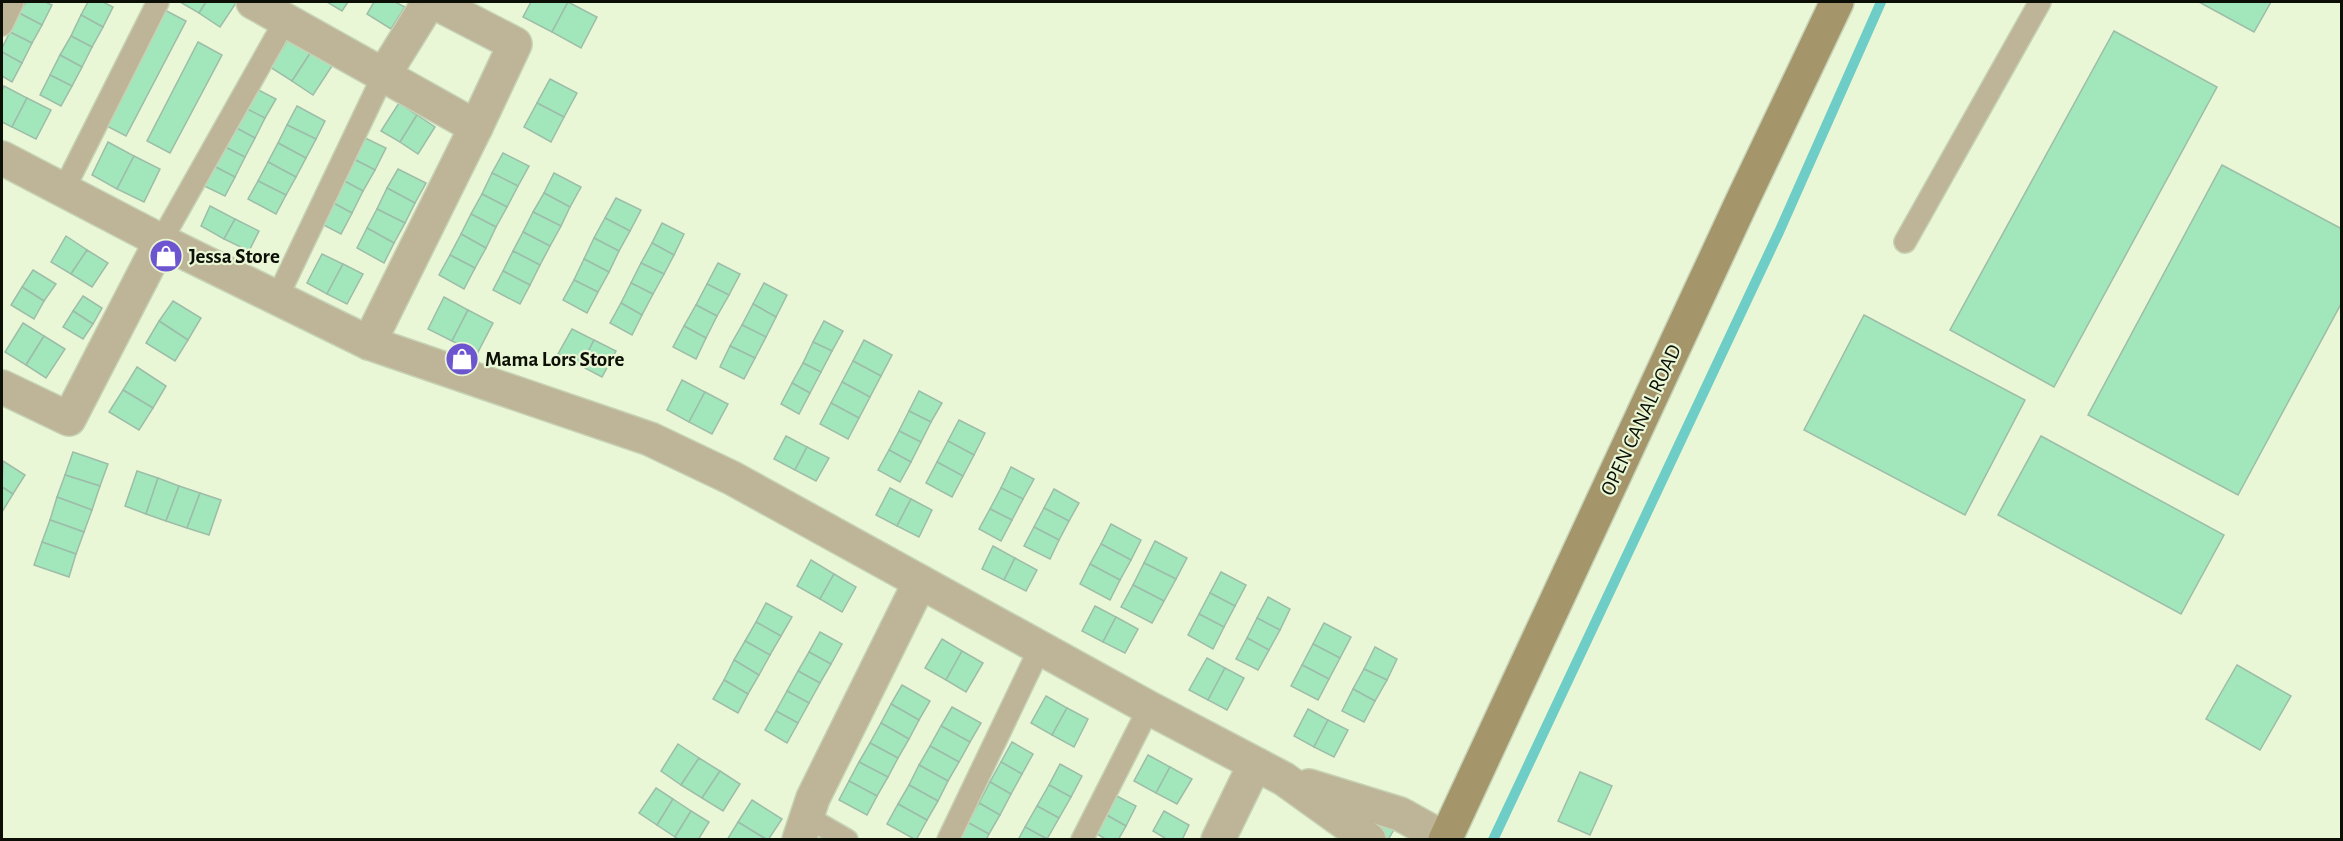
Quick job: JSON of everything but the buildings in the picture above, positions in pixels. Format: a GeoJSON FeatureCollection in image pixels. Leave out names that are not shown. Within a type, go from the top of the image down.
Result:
{"type":"FeatureCollection","features":[{"type":"Feature","properties":{"kind":"street"},"geometry":{"type":"LineString","coordinates":[[253,2],[476,127]]}},
{"type":"Feature","properties":{"kind":"street"},"geometry":{"type":"LineString","coordinates":[[382,76],[429,2]]}},
{"type":"Feature","properties":{"kind":"street"},"geometry":{"type":"LineString","coordinates":[[369,343],[476,127],[514,44],[434,2]]}},
{"type":"Feature","properties":{"kind":"street","name":"OPEN CANAL ROAD"},"geometry":{"type":"LineString","coordinates":[[1446,839],[1837,2]]}},
{"type":"Feature","properties":{"kind":"street"},"geometry":{"type":"LineString","coordinates":[[2,158],[161,241],[369,343],[650,439],[732,478],[1149,708],[1284,779],[1369,840]]}},
{"type":"Feature","properties":{"kind":"street"},"geometry":{"type":"LineString","coordinates":[[2,387],[69,419],[161,241]]}},
{"type":"Feature","properties":{"kind":"street"},"geometry":{"type":"LineString","coordinates":[[803,828],[813,798],[920,582]]}},
{"type":"Feature","properties":{"kind":"street"},"geometry":{"type":"LineString","coordinates":[[1218,840],[1255,764]]}},
{"type":"Feature","properties":{"kind":"street"},"geometry":{"type":"LineString","coordinates":[[1284,779],[1400,813],[1446,839]]}},
{"type":"Feature","properties":{"kind":"lane"},"geometry":{"type":"LineString","coordinates":[[2,25],[13,2]]}},
{"type":"Feature","properties":{"kind":"lane"},"geometry":{"type":"LineString","coordinates":[[63,191],[158,2]]}},
{"type":"Feature","properties":{"kind":"lane"},"geometry":{"type":"LineString","coordinates":[[1905,243],[2040,2]]}},
{"type":"Feature","properties":{"kind":"lane"},"geometry":{"type":"LineString","coordinates":[[161,241],[285,21]]}},
{"type":"Feature","properties":{"kind":"lane"},"geometry":{"type":"LineString","coordinates":[[277,298],[382,76]]}},
{"type":"Feature","properties":{"kind":"lane"},"geometry":{"type":"LineString","coordinates":[[948,840],[1040,648]]}},
{"type":"Feature","properties":{"kind":"lane"},"geometry":{"type":"LineString","coordinates":[[1082,840],[1149,708]]}},
{"type":"Feature","properties":{"kind":"lane"},"geometry":{"type":"LineString","coordinates":[[803,828],[847,840]]}},
{"type":"Feature","properties":{"kind":"waterway"},"geometry":{"type":"LineString","coordinates":[[1493,840],[1779,232],[1881,2]]}},
{"type":"Feature","properties":{"kind":"place","name":"Jessa Store"},"geometry":{"type":"Point","coordinates":[166,256]}},
{"type":"Feature","properties":{"kind":"place","name":"Mama Lors Store"},"geometry":{"type":"Point","coordinates":[462,359]}}]}
